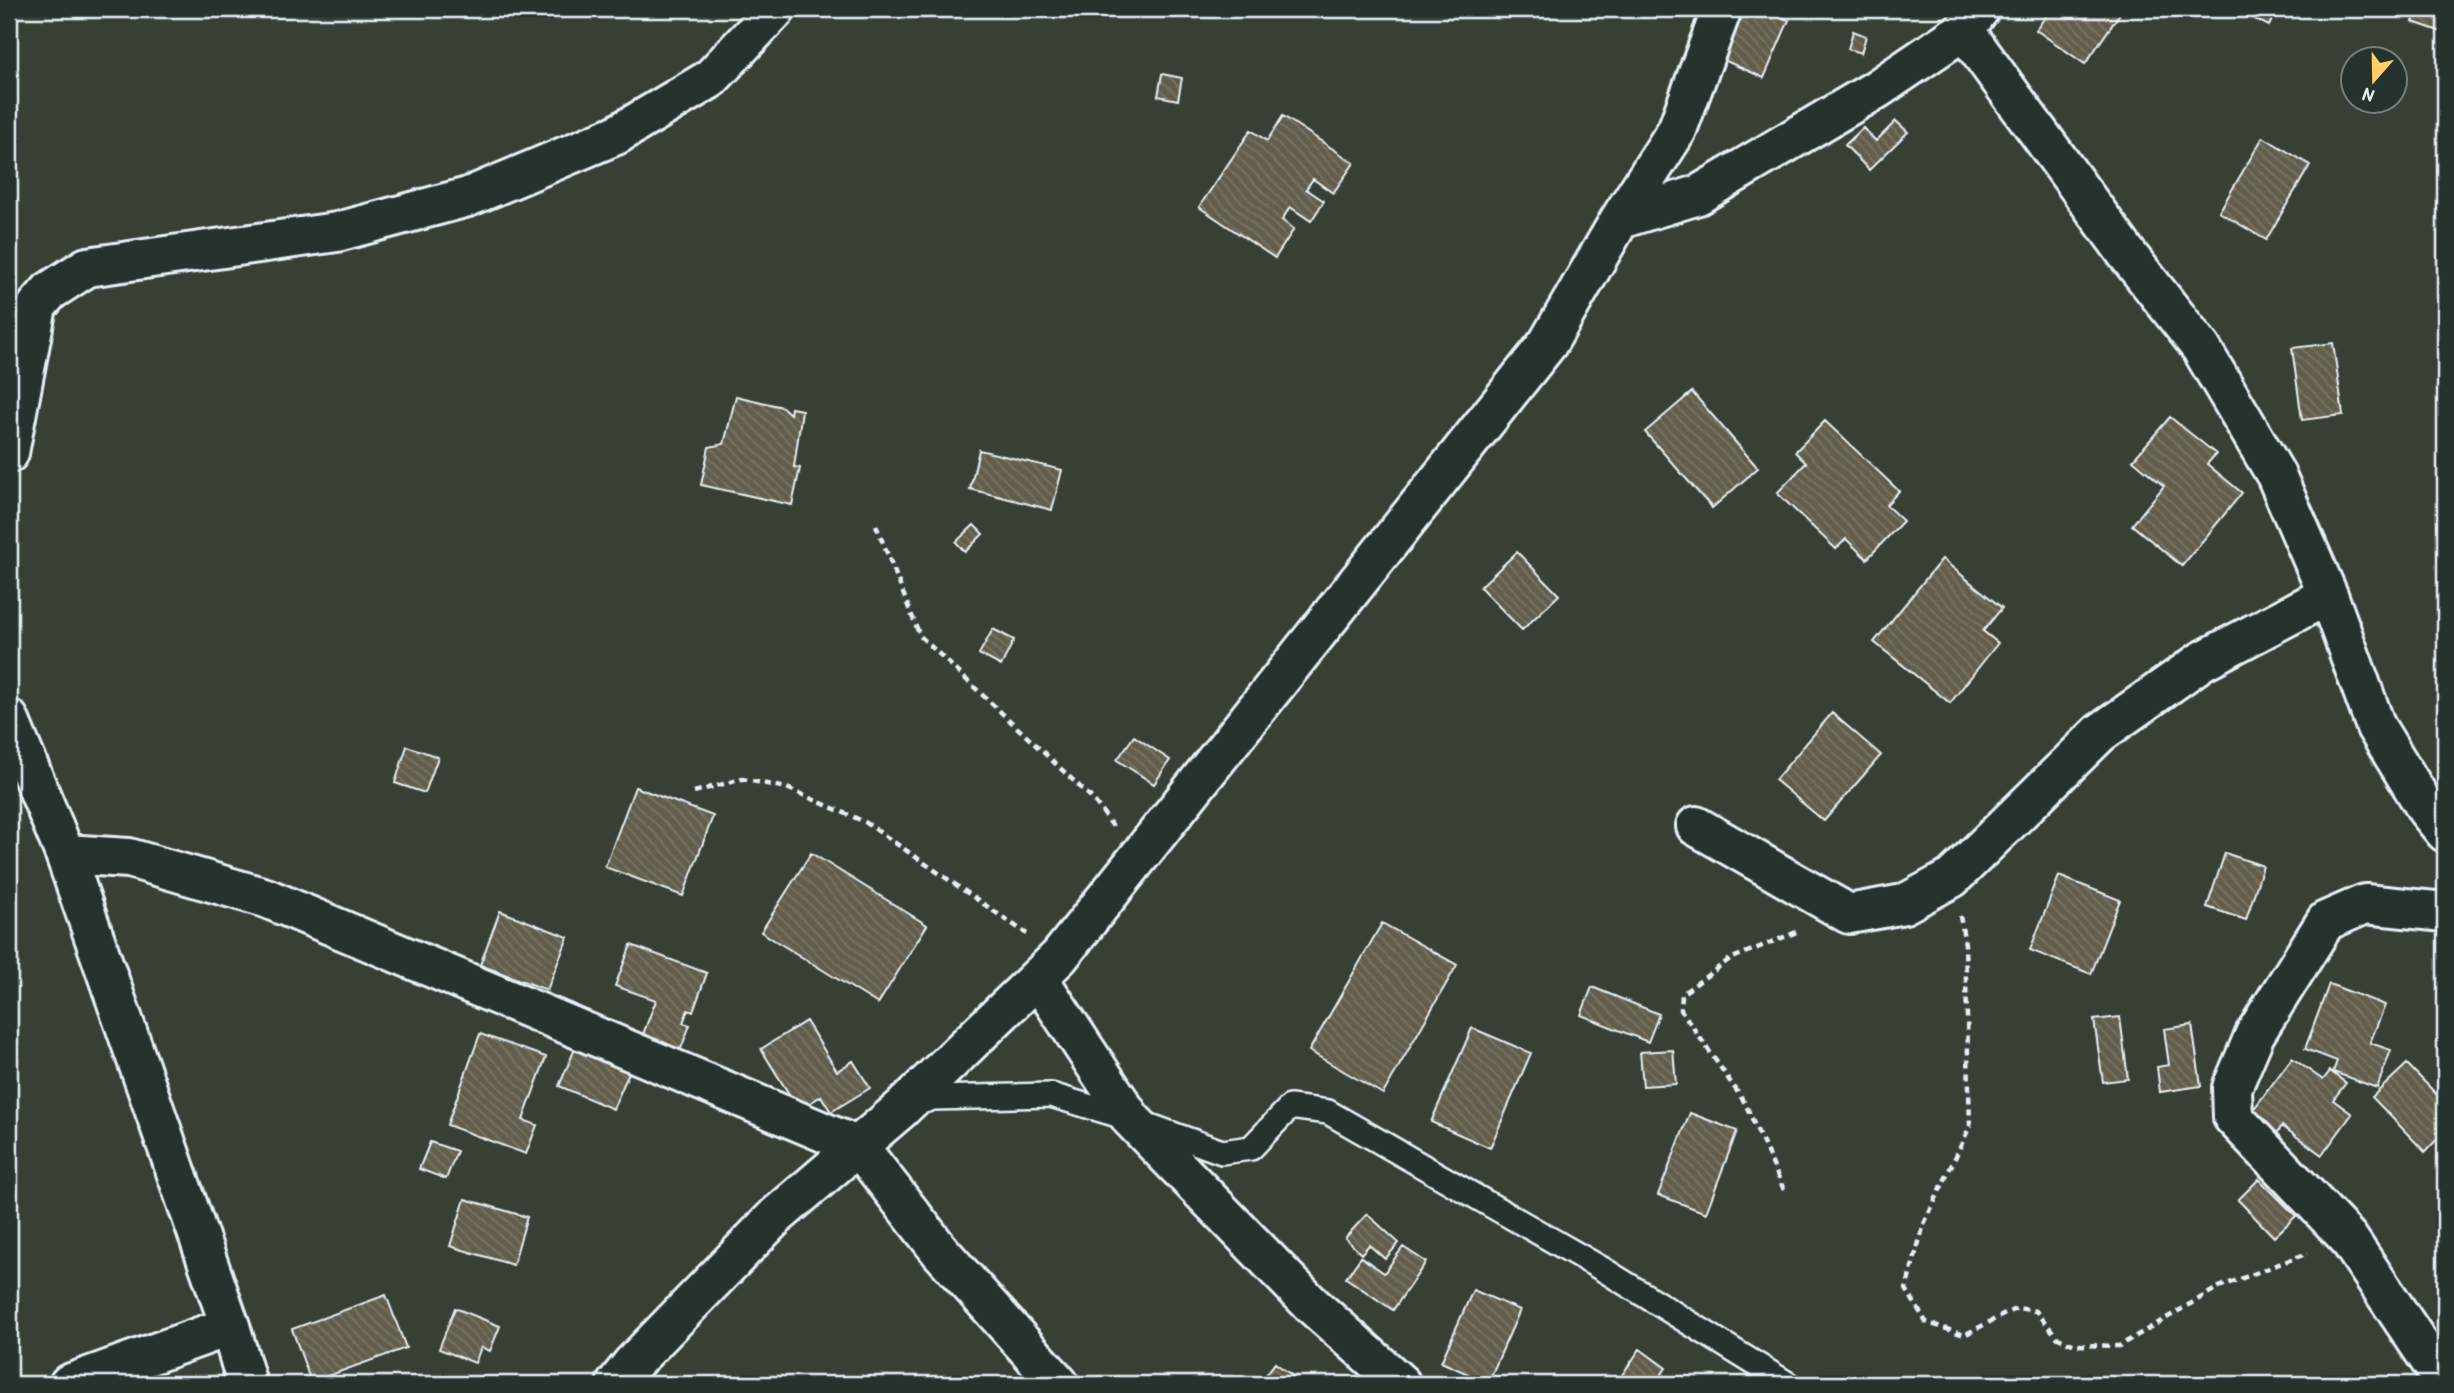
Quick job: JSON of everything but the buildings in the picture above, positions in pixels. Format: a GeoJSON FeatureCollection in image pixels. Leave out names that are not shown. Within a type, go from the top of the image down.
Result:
{"type":"FeatureCollection","features":[{"type":"Feature","properties":{"kind":"street"},"geometry":{"type":"LineString","coordinates":[[9,453],[37,306],[50,291],[88,267],[337,232],[468,197],[616,135],[710,79],[776,9]]}},
{"type":"Feature","properties":{"kind":"street"},"geometry":{"type":"LineString","coordinates":[[617,1384],[632,1364],[776,1216],[901,1109],[1048,968],[1137,860],[1548,343],[1620,219],[1676,130],[1722,9]]}},
{"type":"Feature","properties":{"kind":"street"},"geometry":{"type":"LineString","coordinates":[[1620,219],[1698,195],[1877,89],[1972,19],[2127,254],[2201,348],[2276,475],[2328,595],[2376,727],[2427,810],[2445,832]]}},
{"type":"Feature","properties":{"kind":"street"},"geometry":{"type":"LineString","coordinates":[[1696,826],[1849,914],[1904,904],[1952,878],[2100,733],[2202,661],[2328,595]]}},
{"type":"Feature","properties":{"kind":"street"},"geometry":{"type":"LineString","coordinates":[[9,719],[65,854],[230,1326],[247,1384]]}},
{"type":"Feature","properties":{"kind":"street"},"geometry":{"type":"LineString","coordinates":[[65,854],[129,858],[266,898],[859,1147],[940,1251],[1059,1384]]}},
{"type":"Feature","properties":{"kind":"street"},"geometry":{"type":"LineString","coordinates":[[2445,912],[2365,904],[2326,921],[2255,1034],[2232,1088],[2234,1117],[2348,1238],[2445,1382]]}},
{"type":"Feature","properties":{"kind":"street"},"geometry":{"type":"LineString","coordinates":[[1048,968],[1131,1119],[1311,1304],[1401,1384]]}},
{"type":"Feature","properties":{"kind":"street"},"geometry":{"type":"LineString","coordinates":[[69,1384],[230,1326]]}},
{"type":"Feature","properties":{"kind":"lane"},"geometry":{"type":"LineString","coordinates":[[901,1109],[933,1098],[1051,1095],[1131,1119],[1223,1153],[1251,1148],[1290,1107],[1328,1112],[1604,1270],[1788,1384]]}},
{"type":"Feature","properties":{"kind":"path"},"geometry":{"type":"LineString","coordinates":[[876,525],[920,636],[1093,799],[1137,860]]}},
{"type":"Feature","properties":{"kind":"path"},"geometry":{"type":"LineString","coordinates":[[694,792],[742,779],[787,788],[865,822],[1048,968]]}},
{"type":"Feature","properties":{"kind":"path"},"geometry":{"type":"LineString","coordinates":[[1952,878],[1965,944],[1970,1126],[1924,1224],[1906,1289],[1926,1322],[1964,1335],[2017,1308],[2036,1311],[2058,1338],[2075,1345],[2119,1346],[2220,1287],[2348,1238]]}},
{"type":"Feature","properties":{"kind":"path"},"geometry":{"type":"LineString","coordinates":[[1784,1191],[1745,1103],[1681,1010],[1682,994],[1730,959],[1849,914]]}}]}
